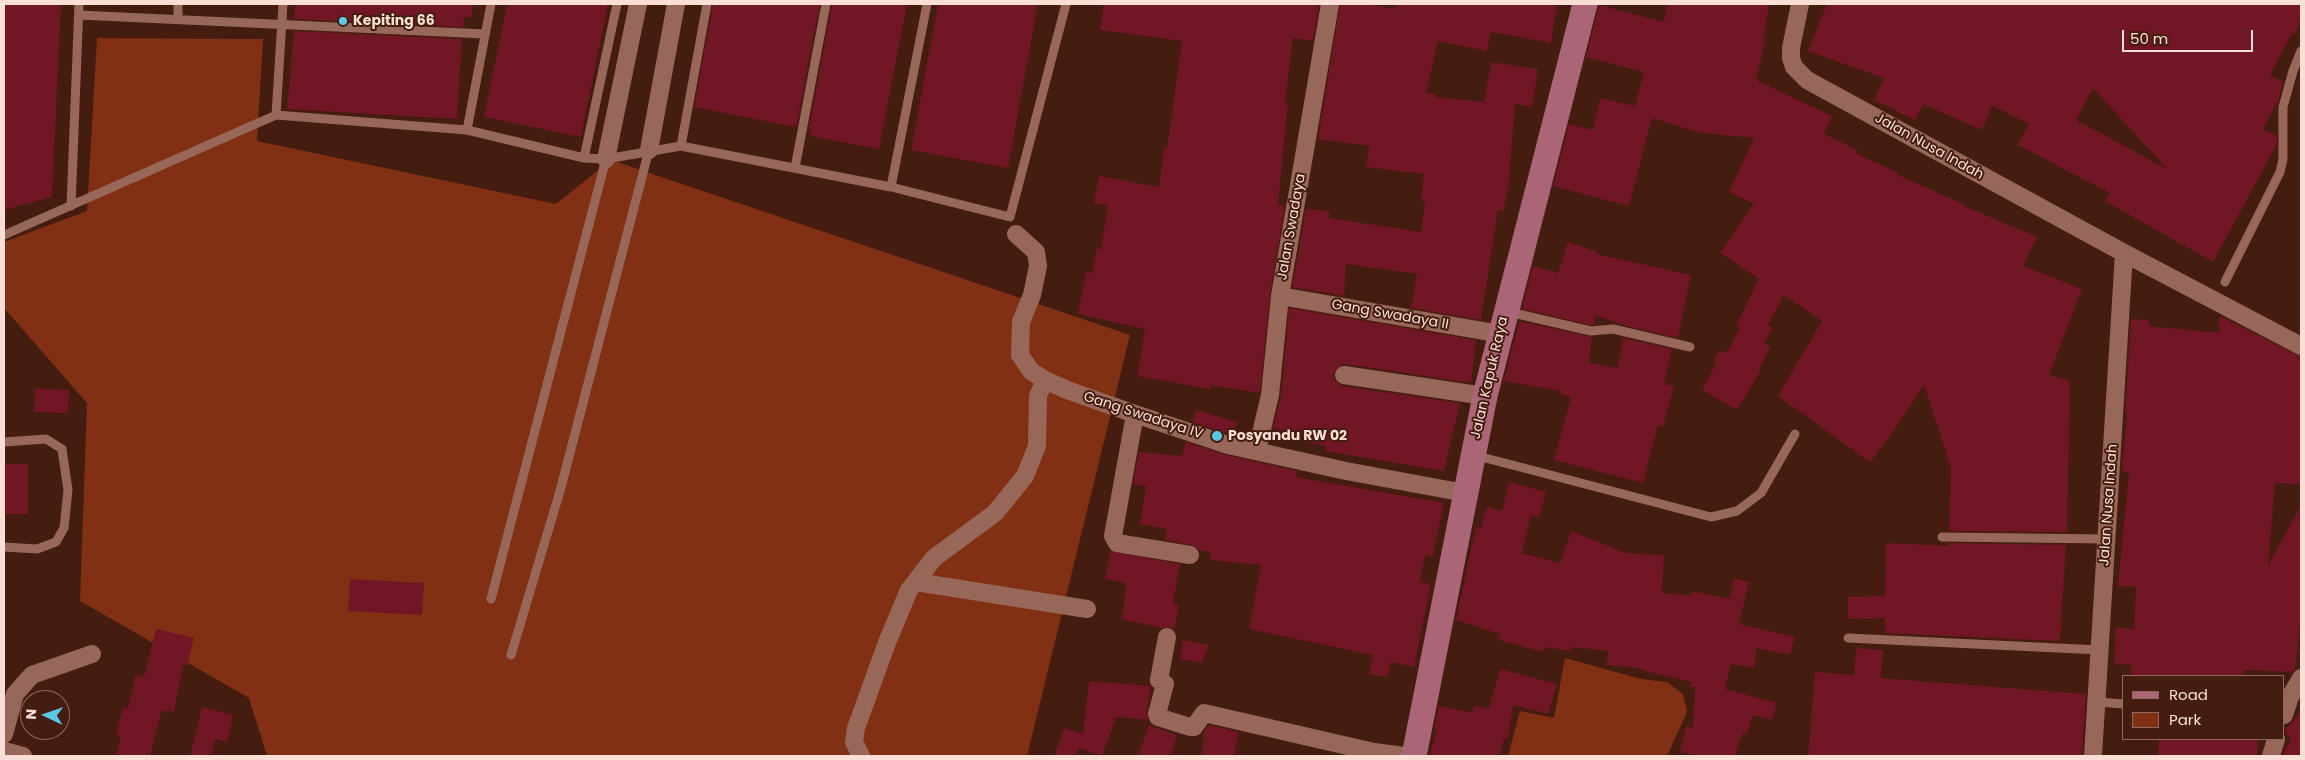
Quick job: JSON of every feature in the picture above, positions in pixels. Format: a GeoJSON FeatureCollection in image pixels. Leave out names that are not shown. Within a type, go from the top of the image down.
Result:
{"type":"FeatureCollection","features":[{"type":"Feature","properties":{"kind":"main road","name":"Jalan Kapuk Raya"},"geometry":{"type":"LineString","coordinates":[[1414,756],[1485,396],[1585,4]]}},
{"type":"Feature","properties":{"kind":"street"},"geometry":{"type":"LineString","coordinates":[[606,159],[638,4]]}},
{"type":"Feature","properties":{"kind":"street"},"geometry":{"type":"LineString","coordinates":[[649,150],[676,4]]}},
{"type":"Feature","properties":{"kind":"street","name":"Jalan Swadaya"},"geometry":{"type":"LineString","coordinates":[[1256,450],[1270,395],[1280,296],[1330,4]]}},
{"type":"Feature","properties":{"kind":"street","name":"Jalan Nusa Indah"},"geometry":{"type":"LineString","coordinates":[[1800,4],[1791,48],[1791,58],[1800,75],[2124,253],[2301,346]]}},
{"type":"Feature","properties":{"kind":"street","name":"Gang Swadaya IV"},"geometry":{"type":"LineString","coordinates":[[1016,234],[1036,252],[1038,266],[1032,294],[1021,322],[1020,355],[1031,371],[1045,380],[1067,390],[1228,445],[1346,471],[1465,493]]}},
{"type":"Feature","properties":{"kind":"street","name":"Jalan Nusa Indah"},"geometry":{"type":"LineString","coordinates":[[2094,756],[2124,253]]}},
{"type":"Feature","properties":{"kind":"street","name":"Gang Swadaya II"},"geometry":{"type":"LineString","coordinates":[[1280,296],[1503,322]]}},
{"type":"Feature","properties":{"kind":"street"},"geometry":{"type":"LineString","coordinates":[[1344,375],[1485,396]]}},
{"type":"Feature","properties":{"kind":"street"},"geometry":{"type":"LineString","coordinates":[[861,756],[854,742],[856,728],[888,640],[909,590],[934,558],[995,513],[1025,476],[1037,446],[1038,396],[1045,380]]}},
{"type":"Feature","properties":{"kind":"street"},"geometry":{"type":"LineString","coordinates":[[1135,414],[1114,522],[1113,536],[1117,543],[1190,555]]}},
{"type":"Feature","properties":{"kind":"street"},"geometry":{"type":"LineString","coordinates":[[916,582],[1087,609]]}},
{"type":"Feature","properties":{"kind":"street"},"geometry":{"type":"LineString","coordinates":[[1167,636],[1159,680],[1164,684],[1156,714],[1158,717],[1194,727],[1204,713],[1251,722],[1374,752],[1404,756]]}},
{"type":"Feature","properties":{"kind":"street"},"geometry":{"type":"LineString","coordinates":[[4,734],[15,694],[32,675],[92,654]]}},
{"type":"Feature","properties":{"kind":"street"},"geometry":{"type":"LineString","coordinates":[[2285,712],[2290,697],[2301,678]]}},
{"type":"Feature","properties":{"kind":"street"},"geometry":{"type":"LineString","coordinates":[[2271,756],[2276,740]]}},
{"type":"Feature","properties":{"kind":"street"},"geometry":{"type":"LineString","coordinates":[[4,751],[23,756]]}},
{"type":"Feature","properties":{"kind":"lane"},"geometry":{"type":"LineString","coordinates":[[71,206],[79,4]]}},
{"type":"Feature","properties":{"kind":"lane"},"geometry":{"type":"LineString","coordinates":[[178,4],[178,19]]}},
{"type":"Feature","properties":{"kind":"lane"},"geometry":{"type":"LineString","coordinates":[[276,114],[283,4]]}},
{"type":"Feature","properties":{"kind":"lane"},"geometry":{"type":"LineString","coordinates":[[467,130],[491,4]]}},
{"type":"Feature","properties":{"kind":"lane"},"geometry":{"type":"LineString","coordinates":[[584,158],[617,4]]}},
{"type":"Feature","properties":{"kind":"lane"},"geometry":{"type":"LineString","coordinates":[[681,146],[708,4]]}},
{"type":"Feature","properties":{"kind":"lane"},"geometry":{"type":"LineString","coordinates":[[795,168],[826,4]]}},
{"type":"Feature","properties":{"kind":"lane"},"geometry":{"type":"LineString","coordinates":[[891,187],[927,4]]}},
{"type":"Feature","properties":{"kind":"lane"},"geometry":{"type":"LineString","coordinates":[[1016,234],[1010,216],[1066,4]]}},
{"type":"Feature","properties":{"kind":"lane"},"geometry":{"type":"LineString","coordinates":[[79,14],[486,34]]}},
{"type":"Feature","properties":{"kind":"lane"},"geometry":{"type":"LineString","coordinates":[[2225,282],[2280,172],[2283,160],[2283,107],[2293,71],[2301,52]]}},
{"type":"Feature","properties":{"kind":"lane"},"geometry":{"type":"LineString","coordinates":[[4,235],[276,114],[467,130],[584,158],[606,159],[649,150],[681,146],[891,187],[1010,216]]}},
{"type":"Feature","properties":{"kind":"lane"},"geometry":{"type":"LineString","coordinates":[[511,654],[560,491],[649,150]]}},
{"type":"Feature","properties":{"kind":"lane"},"geometry":{"type":"LineString","coordinates":[[491,599],[606,159]]}},
{"type":"Feature","properties":{"kind":"lane"},"geometry":{"type":"LineString","coordinates":[[1503,322],[1591,330],[1612,329],[1690,347]]}},
{"type":"Feature","properties":{"kind":"lane"},"geometry":{"type":"LineString","coordinates":[[1472,455],[1711,517],[1737,511],[1761,493],[1795,434]]}},
{"type":"Feature","properties":{"kind":"lane"},"geometry":{"type":"LineString","coordinates":[[4,442],[46,439],[62,449],[68,490],[64,528],[56,542],[37,549],[4,547]]}},
{"type":"Feature","properties":{"kind":"lane"},"geometry":{"type":"LineString","coordinates":[[1942,537],[2107,539]]}},
{"type":"Feature","properties":{"kind":"lane"},"geometry":{"type":"LineString","coordinates":[[1848,638],[2100,650]]}},
{"type":"Feature","properties":{"kind":"lane"},"geometry":{"type":"LineString","coordinates":[[2097,702],[2122,704]]}},
{"type":"Feature","properties":{"kind":"green space"},"geometry":{"type":"Polygon","coordinates":[[[97,38],[263,39],[257,141],[556,204],[611,160],[1130,335],[1027,756],[267,756],[249,698],[80,601],[87,403],[4,308],[4,242],[87,211],[97,38]]]}},
{"type":"Feature","properties":{"kind":"green space"},"geometry":{"type":"Polygon","coordinates":[[[1565,658],[1641,679],[1667,682],[1683,694],[1687,712],[1667,756],[1508,756],[1520,711],[1554,718],[1565,658]]]}},
{"type":"Feature","properties":{"kind":"building"},"geometry":{"type":"Polygon","coordinates":[[[4,4],[61,4],[52,197],[4,210],[4,4]]]}},
{"type":"Feature","properties":{"kind":"building"},"geometry":{"type":"Polygon","coordinates":[[[295,4],[473,4],[472,17],[464,17],[463,27],[294,19],[295,4]]]}},
{"type":"Feature","properties":{"kind":"building"},"geometry":{"type":"Polygon","coordinates":[[[507,4],[608,4],[581,137],[484,117],[507,4]]]}},
{"type":"Feature","properties":{"kind":"building"},"geometry":{"type":"Polygon","coordinates":[[[713,4],[820,4],[796,127],[694,107],[713,4]]]}},
{"type":"Feature","properties":{"kind":"building"},"geometry":{"type":"Polygon","coordinates":[[[832,4],[907,4],[879,149],[810,136],[812,130],[809,129],[832,4]]]}},
{"type":"Feature","properties":{"kind":"building"},"geometry":{"type":"Polygon","coordinates":[[[938,4],[1038,4],[1008,168],[911,150],[938,4]]]}},
{"type":"Feature","properties":{"kind":"building"},"geometry":{"type":"Polygon","coordinates":[[[1104,4],[1319,4],[1313,41],[1293,38],[1285,103],[1288,103],[1278,205],[1285,206],[1270,294],[1260,393],[1211,385],[1210,389],[1137,376],[1145,329],[1078,314],[1086,272],[1092,273],[1097,248],[1101,249],[1108,205],[1094,203],[1099,176],[1159,187],[1164,148],[1167,148],[1182,41],[1100,30],[1104,4]]]}},
{"type":"Feature","properties":{"kind":"building"},"geometry":{"type":"Polygon","coordinates":[[[1340,4],[1367,4],[1394,9],[1395,4],[1557,4],[1551,43],[1491,32],[1487,51],[1438,41],[1426,93],[1436,94],[1435,97],[1484,102],[1491,62],[1538,69],[1532,107],[1515,104],[1509,180],[1504,211],[1498,210],[1481,320],[1411,308],[1417,274],[1346,264],[1344,296],[1292,287],[1306,209],[1330,211],[1329,218],[1421,232],[1425,202],[1421,201],[1424,174],[1366,167],[1369,146],[1318,139],[1340,4]]]}},
{"type":"Feature","properties":{"kind":"building"},"geometry":{"type":"Polygon","coordinates":[[[1667,4],[1769,4],[1763,41],[1765,41],[1756,80],[1832,116],[1824,134],[1858,150],[1856,153],[1962,205],[2037,237],[2023,266],[2082,289],[2049,375],[2070,381],[2067,532],[1949,531],[1951,468],[1924,385],[1895,429],[1870,462],[1778,396],[1822,321],[1784,295],[1768,325],[1773,328],[1764,343],[1770,347],[1759,369],[1761,370],[1737,410],[1702,390],[1716,364],[1713,363],[1719,350],[1727,353],[1740,328],[1736,326],[1759,279],[1720,253],[1754,204],[1729,192],[1754,138],[1701,133],[1652,118],[1629,206],[1553,186],[1569,124],[1593,130],[1600,98],[1635,106],[1644,72],[1586,57],[1599,5],[1664,22],[1667,4]]]}},
{"type":"Feature","properties":{"kind":"building"},"geometry":{"type":"Polygon","coordinates":[[[1827,4],[2301,4],[2301,21],[2295,34],[2292,33],[2270,75],[2283,82],[2278,101],[2263,129],[2277,136],[2277,144],[2213,262],[2105,201],[2110,193],[2018,145],[2029,124],[1992,105],[1982,130],[1923,104],[1915,120],[1874,100],[1884,78],[1808,51],[1827,4]],[[2093,88],[2076,120],[2167,169],[2093,88]]]}},
{"type":"Feature","properties":{"kind":"building"},"geometry":{"type":"Polygon","coordinates":[[[294,31],[462,39],[457,119],[287,109],[294,31]]]}},
{"type":"Feature","properties":{"kind":"building"},"geometry":{"type":"Polygon","coordinates":[[[1568,242],[1597,252],[1596,254],[1691,275],[1678,338],[1626,326],[1595,315],[1594,324],[1591,325],[1522,309],[1533,266],[1558,273],[1568,242]]]}},
{"type":"Feature","properties":{"kind":"building"},"geometry":{"type":"Polygon","coordinates":[[[1289,308],[1476,340],[1471,383],[1346,364],[1340,365],[1334,373],[1334,379],[1342,386],[1460,403],[1444,471],[1325,451],[1326,446],[1303,442],[1304,435],[1273,428],[1281,396],[1289,308]]]}},
{"type":"Feature","properties":{"kind":"building"},"geometry":{"type":"Polygon","coordinates":[[[2220,316],[2301,357],[2301,484],[2275,483],[2268,566],[2301,505],[2301,619],[2295,669],[2292,672],[2244,670],[2243,675],[2131,675],[2131,665],[2114,664],[2116,628],[2134,629],[2136,587],[2118,586],[2129,472],[2122,471],[2127,413],[2125,413],[2131,319],[2149,320],[2149,326],[2219,333],[2220,316]]]}},
{"type":"Feature","properties":{"kind":"building"},"geometry":{"type":"Polygon","coordinates":[[[1519,321],[1592,337],[1589,363],[1617,368],[1623,338],[1672,349],[1664,384],[1674,386],[1663,426],[1658,425],[1643,483],[1554,460],[1571,397],[1561,394],[1561,391],[1504,381],[1519,321]]]}},
{"type":"Feature","properties":{"kind":"building"},"geometry":{"type":"Polygon","coordinates":[[[35,389],[69,390],[68,413],[34,412],[35,389]]]}},
{"type":"Feature","properties":{"kind":"building"},"geometry":{"type":"Polygon","coordinates":[[[1196,410],[1237,422],[1233,435],[1192,422],[1196,410]]]}},
{"type":"Feature","properties":{"kind":"building"},"geometry":{"type":"Polygon","coordinates":[[[1186,442],[1226,455],[1297,471],[1296,477],[1444,503],[1433,556],[1425,555],[1420,582],[1431,584],[1414,667],[1391,662],[1387,677],[1369,674],[1373,655],[1249,629],[1261,565],[1210,560],[1211,552],[1199,550],[1192,545],[1165,540],[1167,529],[1140,524],[1146,486],[1133,484],[1139,452],[1182,456],[1186,442]]]}},
{"type":"Feature","properties":{"kind":"building"},"geometry":{"type":"Polygon","coordinates":[[[4,464],[28,464],[28,514],[4,514],[4,464]]]}},
{"type":"Feature","properties":{"kind":"building"},"geometry":{"type":"Polygon","coordinates":[[[1509,482],[1546,492],[1539,517],[1531,515],[1522,553],[1560,563],[1571,531],[1626,553],[1664,555],[1662,593],[1691,595],[1692,591],[1729,599],[1734,578],[1749,582],[1739,624],[1795,637],[1790,655],[1757,648],[1754,668],[1731,664],[1725,689],[1777,703],[1772,720],[1753,715],[1747,734],[1743,733],[1735,756],[1698,756],[1680,752],[1686,726],[1693,728],[1695,687],[1690,686],[1691,682],[1641,670],[1641,668],[1607,665],[1608,651],[1573,647],[1572,651],[1544,647],[1543,652],[1499,640],[1500,634],[1456,620],[1476,527],[1481,528],[1487,507],[1502,511],[1509,482]]]}},
{"type":"Feature","properties":{"kind":"building"},"geometry":{"type":"Polygon","coordinates":[[[1886,543],[1949,546],[1949,543],[2066,545],[2060,641],[1885,633],[1885,618],[1848,619],[1848,597],[1885,596],[1886,543]]]}},
{"type":"Feature","properties":{"kind":"building"},"geometry":{"type":"Polygon","coordinates":[[[1110,551],[1180,564],[1173,603],[1179,605],[1174,630],[1169,627],[1162,628],[1122,619],[1126,583],[1105,579],[1110,551]]]}},
{"type":"Feature","properties":{"kind":"building"},"geometry":{"type":"Polygon","coordinates":[[[350,579],[424,583],[422,615],[348,611],[350,579]]]}},
{"type":"Feature","properties":{"kind":"building"},"geometry":{"type":"Polygon","coordinates":[[[156,629],[194,638],[187,666],[183,665],[174,712],[162,710],[150,756],[116,756],[121,736],[116,735],[123,707],[128,709],[135,676],[144,677],[156,629]]]}},
{"type":"Feature","properties":{"kind":"building"},"geometry":{"type":"Polygon","coordinates":[[[1183,640],[1209,645],[1202,663],[1180,659],[1183,640]]]}},
{"type":"Feature","properties":{"kind":"building"},"geometry":{"type":"Polygon","coordinates":[[[1856,648],[1883,650],[1881,678],[2086,694],[2082,756],[1808,756],[1815,672],[1854,675],[1856,648]]]}},
{"type":"Feature","properties":{"kind":"building"},"geometry":{"type":"Polygon","coordinates":[[[1500,669],[1557,684],[1548,714],[1513,705],[1508,739],[1504,738],[1500,756],[1429,756],[1437,730],[1434,729],[1439,706],[1473,713],[1474,706],[1489,708],[1500,669]]]}},
{"type":"Feature","properties":{"kind":"building"},"geometry":{"type":"Polygon","coordinates":[[[1089,681],[1151,686],[1147,712],[1148,720],[1116,717],[1102,756],[1079,748],[1075,756],[1054,756],[1064,728],[1083,734],[1089,681]]]}},
{"type":"Feature","properties":{"kind":"building"},"geometry":{"type":"Polygon","coordinates":[[[202,707],[233,715],[227,742],[215,739],[211,756],[190,756],[202,707]]]}},
{"type":"Feature","properties":{"kind":"building"},"geometry":{"type":"Polygon","coordinates":[[[2301,711],[2301,756],[2282,756],[2291,739],[2285,730],[2301,711]]]}},
{"type":"Feature","properties":{"kind":"building"},"geometry":{"type":"Polygon","coordinates":[[[1149,725],[1177,735],[1170,756],[1138,756],[1149,725]]]}},
{"type":"Feature","properties":{"kind":"building"},"geometry":{"type":"Polygon","coordinates":[[[1209,725],[1238,732],[1234,756],[1201,756],[1205,729],[1209,725]]]}},
{"type":"Feature","properties":{"kind":"building"},"geometry":{"type":"Polygon","coordinates":[[[2159,740],[2258,740],[2257,756],[2158,756],[2159,740]]]}},
{"type":"Feature","properties":{"kind":"place","name":"Kepiting 66"},"geometry":{"type":"Point","coordinates":[343,21]}},
{"type":"Feature","properties":{"kind":"place","name":"Posyandu RW 02"},"geometry":{"type":"Point","coordinates":[1217,436]}}]}
